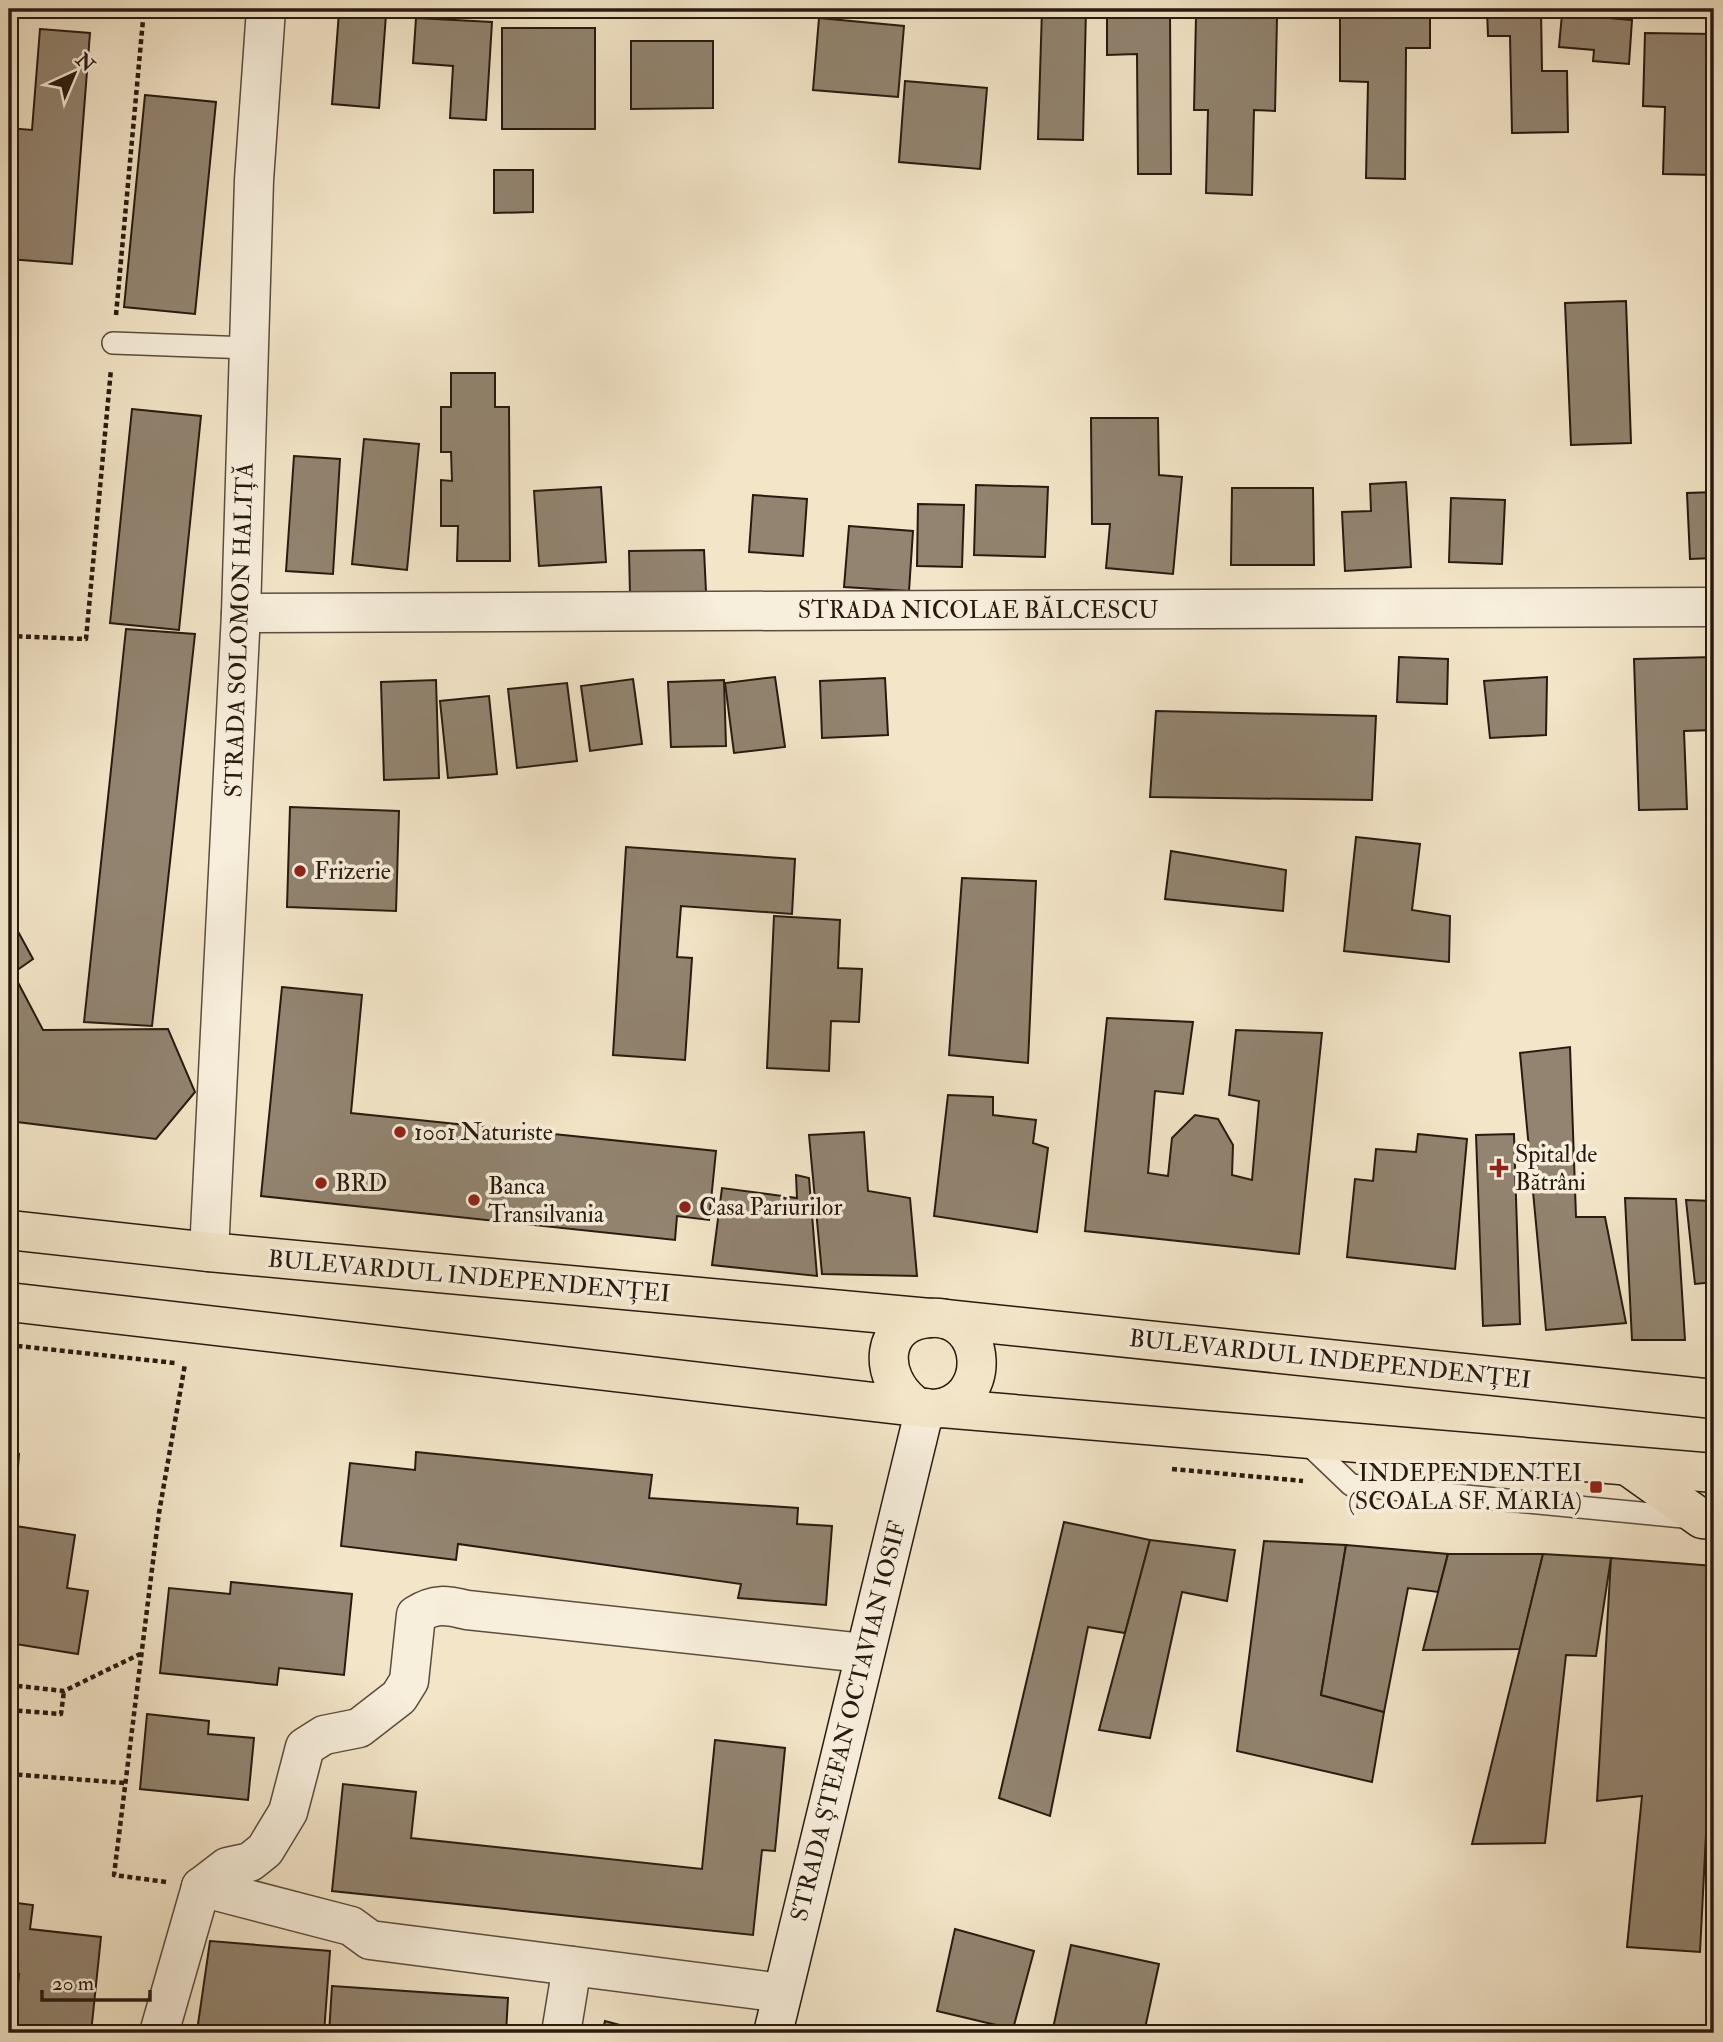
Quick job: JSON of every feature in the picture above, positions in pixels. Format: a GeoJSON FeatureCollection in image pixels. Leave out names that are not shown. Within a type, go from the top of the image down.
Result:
{"type":"FeatureCollection","features":[{"type":"Feature","properties":{"kind":"main road","name":"BULEVARDUL INDEPENDENȚEI"},"geometry":{"type":"LineString","coordinates":[[9,1230],[209,1252],[937,1319],[1714,1399]]}},
{"type":"Feature","properties":{"kind":"main road"},"geometry":{"type":"LineString","coordinates":[[9,1302],[927,1407],[1714,1473]]}},
{"type":"Feature","properties":{"kind":"main road"},"geometry":{"type":"LineString","coordinates":[[937,1319],[959,1326],[970,1336],[977,1350],[979,1365],[968,1393],[927,1407],[895,1387],[887,1363],[891,1346],[900,1332],[914,1322],[937,1319]]}},
{"type":"Feature","properties":{"kind":"main road"},"geometry":{"type":"LineString","coordinates":[[1629,1466],[1708,1519]]}},
{"type":"Feature","properties":{"kind":"street","name":"STRADA SOLOMON HALIȚĂ"},"geometry":{"type":"LineString","coordinates":[[209,1252],[241,613],[254,180],[266,9]]}},
{"type":"Feature","properties":{"kind":"street","name":"STRADA NICOLAE BĂLCESCU"},"geometry":{"type":"LineString","coordinates":[[241,613],[1714,607]]}},
{"type":"Feature","properties":{"kind":"street","name":"STRADA ȘTEFAN OCTAVIAN IOSIF"},"geometry":{"type":"LineString","coordinates":[[773,2033],[863,1653],[927,1407]]}},
{"type":"Feature","properties":{"kind":"street"},"geometry":{"type":"LineString","coordinates":[[159,2033],[201,1887],[227,1867],[250,1862],[265,1850],[288,1812],[305,1747],[324,1735],[359,1728],[399,1697],[409,1681],[416,1615],[430,1606],[442,1604],[467,1611],[863,1653]]}},
{"type":"Feature","properties":{"kind":"street"},"geometry":{"type":"LineString","coordinates":[[201,1887],[351,1926],[370,1940],[782,1993]]}},
{"type":"Feature","properties":{"kind":"street"},"geometry":{"type":"LineString","coordinates":[[561,2033],[572,1966]]}},
{"type":"Feature","properties":{"kind":"lane"},"geometry":{"type":"LineString","coordinates":[[113,343],[249,348]]}},
{"type":"Feature","properties":{"kind":"lane"},"geometry":{"type":"LineString","coordinates":[[1303,1438],[1351,1485],[1708,1519]]}},
{"type":"Feature","properties":{"kind":"path"},"geometry":{"type":"LineString","coordinates":[[185,1364],[159,1513],[114,1875],[201,1887]]}},
{"type":"Feature","properties":{"kind":"path"},"geometry":{"type":"LineString","coordinates":[[9,1685],[64,1691],[141,1654]]}},
{"type":"Feature","properties":{"kind":"path"},"geometry":{"type":"LineString","coordinates":[[9,1710],[61,1714],[64,1691]]}},
{"type":"Feature","properties":{"kind":"path"},"geometry":{"type":"LineString","coordinates":[[9,1774],[125,1783]]}},
{"type":"Feature","properties":{"kind":"building"},"geometry":{"type":"Polygon","coordinates":[[[1042,9],[1086,9],[1083,140],[1038,139],[1042,9]]]}},
{"type":"Feature","properties":{"kind":"building"},"geometry":{"type":"Polygon","coordinates":[[[1340,9],[1430,9],[1430,48],[1406,48],[1405,179],[1366,178],[1368,82],[1340,81],[1340,9]]]}},
{"type":"Feature","properties":{"kind":"building"},"geometry":{"type":"Polygon","coordinates":[[[1487,9],[1541,9],[1542,71],[1567,71],[1568,132],[1512,133],[1510,36],[1488,36],[1487,9]]]}},
{"type":"Feature","properties":{"kind":"building"},"geometry":{"type":"Polygon","coordinates":[[[339,12],[386,15],[379,108],[332,104],[339,12]]]}},
{"type":"Feature","properties":{"kind":"building"},"geometry":{"type":"Polygon","coordinates":[[[1107,12],[1170,12],[1171,174],[1138,174],[1137,54],[1107,55],[1107,12]]]}},
{"type":"Feature","properties":{"kind":"building"},"geometry":{"type":"Polygon","coordinates":[[[1562,14],[1632,20],[1629,64],[1593,61],[1594,50],[1559,47],[1562,14]]]}},
{"type":"Feature","properties":{"kind":"building"},"geometry":{"type":"Polygon","coordinates":[[[1196,16],[1277,18],[1275,111],[1254,110],[1252,195],[1206,193],[1208,110],[1194,110],[1196,16]]]}},
{"type":"Feature","properties":{"kind":"building"},"geometry":{"type":"Polygon","coordinates":[[[416,18],[492,22],[486,120],[450,118],[453,66],[413,63],[416,18]]]}},
{"type":"Feature","properties":{"kind":"building"},"geometry":{"type":"Polygon","coordinates":[[[819,18],[904,26],[898,97],[813,90],[819,18]]]}},
{"type":"Feature","properties":{"kind":"building"},"geometry":{"type":"Polygon","coordinates":[[[502,28],[595,28],[595,129],[502,129],[502,28]]]}},
{"type":"Feature","properties":{"kind":"building"},"geometry":{"type":"Polygon","coordinates":[[[40,29],[90,33],[72,264],[9,259],[9,128],[32,130],[40,29]]]}},
{"type":"Feature","properties":{"kind":"building"},"geometry":{"type":"Polygon","coordinates":[[[1645,33],[1714,34],[1714,175],[1663,174],[1665,107],[1643,106],[1645,33]]]}},
{"type":"Feature","properties":{"kind":"building"},"geometry":{"type":"Polygon","coordinates":[[[631,41],[713,41],[713,108],[631,109],[631,41]]]}},
{"type":"Feature","properties":{"kind":"building"},"geometry":{"type":"Polygon","coordinates":[[[905,81],[987,88],[980,169],[899,162],[905,81]]]}},
{"type":"Feature","properties":{"kind":"building"},"geometry":{"type":"Polygon","coordinates":[[[145,95],[216,102],[195,314],[124,307],[145,95]]]}},
{"type":"Feature","properties":{"kind":"building"},"geometry":{"type":"Polygon","coordinates":[[[494,170],[533,170],[533,212],[494,213],[494,170]]]}},
{"type":"Feature","properties":{"kind":"building"},"geometry":{"type":"Polygon","coordinates":[[[1626,301],[1631,443],[1571,445],[1565,303],[1626,301]]]}},
{"type":"Feature","properties":{"kind":"building"},"geometry":{"type":"Polygon","coordinates":[[[451,373],[495,373],[495,407],[509,407],[510,561],[457,561],[458,526],[441,526],[441,480],[452,481],[451,452],[441,452],[441,407],[451,407],[451,373]]]}},
{"type":"Feature","properties":{"kind":"building"},"geometry":{"type":"Polygon","coordinates":[[[132,409],[201,416],[179,630],[110,623],[132,409]]]}},
{"type":"Feature","properties":{"kind":"building"},"geometry":{"type":"Polygon","coordinates":[[[1091,418],[1158,418],[1159,475],[1182,477],[1173,574],[1106,568],[1110,524],[1092,524],[1091,418]]]}},
{"type":"Feature","properties":{"kind":"building"},"geometry":{"type":"Polygon","coordinates":[[[364,439],[419,444],[407,570],[352,564],[364,439]]]}},
{"type":"Feature","properties":{"kind":"building"},"geometry":{"type":"Polygon","coordinates":[[[294,456],[340,459],[333,574],[286,571],[294,456]]]}},
{"type":"Feature","properties":{"kind":"building"},"geometry":{"type":"Polygon","coordinates":[[[1406,482],[1411,567],[1345,571],[1342,512],[1371,511],[1370,484],[1406,482]]]}},
{"type":"Feature","properties":{"kind":"building"},"geometry":{"type":"Polygon","coordinates":[[[976,485],[1048,487],[1045,557],[974,555],[976,485]]]}},
{"type":"Feature","properties":{"kind":"building"},"geometry":{"type":"Polygon","coordinates":[[[601,487],[606,562],[539,566],[534,491],[601,487]]]}},
{"type":"Feature","properties":{"kind":"building"},"geometry":{"type":"Polygon","coordinates":[[[1232,488],[1313,488],[1314,565],[1231,565],[1232,488]]]}},
{"type":"Feature","properties":{"kind":"building"},"geometry":{"type":"Polygon","coordinates":[[[1714,492],[1714,558],[1690,559],[1687,493],[1714,492]]]}},
{"type":"Feature","properties":{"kind":"building"},"geometry":{"type":"Polygon","coordinates":[[[753,495],[807,499],[803,556],[749,552],[753,495]]]}},
{"type":"Feature","properties":{"kind":"building"},"geometry":{"type":"Polygon","coordinates":[[[1451,498],[1505,500],[1502,564],[1449,562],[1451,498]]]}},
{"type":"Feature","properties":{"kind":"building"},"geometry":{"type":"Polygon","coordinates":[[[918,504],[964,505],[962,567],[917,566],[918,504]]]}},
{"type":"Feature","properties":{"kind":"building"},"geometry":{"type":"Polygon","coordinates":[[[849,526],[913,531],[909,591],[844,587],[849,526]]]}},
{"type":"Feature","properties":{"kind":"building"},"geometry":{"type":"Polygon","coordinates":[[[704,550],[706,592],[630,594],[629,551],[704,550]]]}},
{"type":"Feature","properties":{"kind":"building"},"geometry":{"type":"Polygon","coordinates":[[[126,629],[195,634],[152,1026],[84,1022],[126,629]]]}},
{"type":"Feature","properties":{"kind":"building"},"geometry":{"type":"Polygon","coordinates":[[[1399,657],[1448,659],[1447,704],[1397,702],[1399,657]]]}},
{"type":"Feature","properties":{"kind":"building"},"geometry":{"type":"Polygon","coordinates":[[[1714,657],[1714,730],[1684,731],[1687,809],[1639,810],[1634,659],[1714,657]]]}},
{"type":"Feature","properties":{"kind":"building"},"geometry":{"type":"Polygon","coordinates":[[[775,677],[785,747],[734,753],[725,683],[775,677]]]}},
{"type":"Feature","properties":{"kind":"building"},"geometry":{"type":"Polygon","coordinates":[[[1547,677],[1546,735],[1490,738],[1484,681],[1547,677]]]}},
{"type":"Feature","properties":{"kind":"building"},"geometry":{"type":"Polygon","coordinates":[[[885,678],[888,735],[822,738],[820,681],[885,678]]]}},
{"type":"Feature","properties":{"kind":"building"},"geometry":{"type":"Polygon","coordinates":[[[633,679],[642,744],[590,751],[581,686],[633,679]]]}},
{"type":"Feature","properties":{"kind":"building"},"geometry":{"type":"Polygon","coordinates":[[[436,680],[439,778],[384,780],[381,682],[436,680]]]}},
{"type":"Feature","properties":{"kind":"building"},"geometry":{"type":"Polygon","coordinates":[[[724,680],[726,746],[671,747],[668,682],[724,680]]]}},
{"type":"Feature","properties":{"kind":"building"},"geometry":{"type":"Polygon","coordinates":[[[567,683],[577,761],[517,768],[508,689],[567,683]]]}},
{"type":"Feature","properties":{"kind":"building"},"geometry":{"type":"Polygon","coordinates":[[[489,696],[497,774],[448,778],[440,701],[489,696]]]}},
{"type":"Feature","properties":{"kind":"building"},"geometry":{"type":"Polygon","coordinates":[[[1156,711],[1376,716],[1372,800],[1150,797],[1156,711]]]}},
{"type":"Feature","properties":{"kind":"building"},"geometry":{"type":"Polygon","coordinates":[[[290,807],[399,811],[396,911],[287,907],[290,807]]]}},
{"type":"Feature","properties":{"kind":"building"},"geometry":{"type":"Polygon","coordinates":[[[1356,837],[1420,844],[1412,910],[1450,916],[1449,962],[1344,951],[1356,837]]]}},
{"type":"Feature","properties":{"kind":"building"},"geometry":{"type":"Polygon","coordinates":[[[626,847],[795,859],[792,914],[681,906],[677,957],[692,958],[685,1060],[613,1055],[626,847]]]}},
{"type":"Feature","properties":{"kind":"building"},"geometry":{"type":"Polygon","coordinates":[[[1171,851],[1286,870],[1283,911],[1165,899],[1171,851]]]}},
{"type":"Feature","properties":{"kind":"building"},"geometry":{"type":"Polygon","coordinates":[[[962,878],[1036,881],[1028,1063],[949,1055],[962,878]]]}},
{"type":"Feature","properties":{"kind":"building"},"geometry":{"type":"Polygon","coordinates":[[[9,915],[33,959],[13,973],[43,1030],[168,1029],[195,1092],[156,1139],[9,1121],[9,915]]]}},
{"type":"Feature","properties":{"kind":"building"},"geometry":{"type":"Polygon","coordinates":[[[774,916],[840,920],[838,968],[862,969],[859,1022],[831,1021],[829,1071],[767,1068],[774,916]]]}},
{"type":"Feature","properties":{"kind":"building","name":"1001 Naturiste"},"geometry":{"type":"Polygon","coordinates":[[[282,987],[362,995],[351,1113],[716,1151],[709,1220],[677,1216],[675,1240],[261,1196],[282,987]]]}},
{"type":"Feature","properties":{"kind":"building"},"geometry":{"type":"Polygon","coordinates":[[[1107,1018],[1193,1022],[1183,1094],[1155,1091],[1148,1173],[1168,1176],[1172,1138],[1195,1115],[1218,1119],[1233,1145],[1232,1175],[1252,1180],[1259,1101],[1229,1095],[1236,1030],[1322,1033],[1299,1254],[1085,1231],[1107,1018]]]}},
{"type":"Feature","properties":{"kind":"building"},"geometry":{"type":"Polygon","coordinates":[[[1570,1047],[1576,1217],[1605,1217],[1626,1323],[1546,1330],[1520,1053],[1570,1047]]]}},
{"type":"Feature","properties":{"kind":"building"},"geometry":{"type":"Polygon","coordinates":[[[948,1095],[993,1097],[993,1115],[1036,1120],[1033,1143],[1048,1148],[1037,1232],[934,1216],[948,1095]]]}},
{"type":"Feature","properties":{"kind":"building"},"geometry":{"type":"Polygon","coordinates":[[[864,1132],[868,1191],[910,1198],[917,1276],[822,1274],[809,1135],[864,1132]]]}},
{"type":"Feature","properties":{"kind":"building"},"geometry":{"type":"Polygon","coordinates":[[[1418,1134],[1467,1139],[1455,1269],[1347,1257],[1355,1179],[1373,1181],[1376,1149],[1416,1152],[1418,1134]]]}},
{"type":"Feature","properties":{"kind":"building"},"geometry":{"type":"Polygon","coordinates":[[[1514,1134],[1520,1324],[1483,1326],[1476,1135],[1514,1134]]]}},
{"type":"Feature","properties":{"kind":"building"},"geometry":{"type":"Polygon","coordinates":[[[796,1175],[809,1178],[817,1276],[712,1265],[722,1188],[797,1198],[796,1175]]]}},
{"type":"Feature","properties":{"kind":"building"},"geometry":{"type":"Polygon","coordinates":[[[1625,1198],[1676,1199],[1685,1340],[1632,1340],[1625,1198]]]}},
{"type":"Feature","properties":{"kind":"building"},"geometry":{"type":"Polygon","coordinates":[[[1686,1200],[1714,1201],[1714,1282],[1695,1284],[1686,1200]]]}},
{"type":"Feature","properties":{"kind":"building"},"geometry":{"type":"Polygon","coordinates":[[[416,1452],[652,1475],[649,1498],[798,1508],[797,1524],[832,1526],[826,1605],[738,1598],[741,1584],[458,1544],[456,1560],[341,1546],[350,1463],[415,1470],[416,1452]]]}},
{"type":"Feature","properties":{"kind":"building"},"geometry":{"type":"Polygon","coordinates":[[[9,1453],[19,1454],[14,1518],[9,1517],[9,1453]]]}},
{"type":"Feature","properties":{"kind":"building"},"geometry":{"type":"Polygon","coordinates":[[[1064,1522],[1150,1540],[1125,1633],[1088,1627],[1050,1816],[999,1798],[1064,1522]]]}},
{"type":"Feature","properties":{"kind":"building"},"geometry":{"type":"Polygon","coordinates":[[[9,1525],[75,1535],[67,1588],[88,1591],[78,1654],[9,1643],[9,1525]]]}},
{"type":"Feature","properties":{"kind":"building"},"geometry":{"type":"Polygon","coordinates":[[[1150,1540],[1235,1550],[1227,1601],[1182,1592],[1150,1738],[1099,1730],[1150,1540]]]}},
{"type":"Feature","properties":{"kind":"building"},"geometry":{"type":"Polygon","coordinates":[[[1264,1541],[1346,1545],[1321,1695],[1384,1712],[1372,1782],[1237,1751],[1264,1541]]]}},
{"type":"Feature","properties":{"kind":"building"},"geometry":{"type":"Polygon","coordinates":[[[1346,1545],[1448,1554],[1438,1592],[1408,1588],[1384,1712],[1321,1695],[1346,1545]]]}},
{"type":"Feature","properties":{"kind":"building"},"geometry":{"type":"Polygon","coordinates":[[[1448,1554],[1543,1554],[1520,1649],[1423,1650],[1448,1554]]]}},
{"type":"Feature","properties":{"kind":"building"},"geometry":{"type":"Polygon","coordinates":[[[1543,1554],[1611,1558],[1596,1656],[1566,1655],[1545,1843],[1472,1844],[1543,1554]]]}},
{"type":"Feature","properties":{"kind":"building"},"geometry":{"type":"Polygon","coordinates":[[[1611,1558],[1714,1566],[1714,1677],[1700,1952],[1627,1947],[1642,1796],[1597,1801],[1611,1558]]]}},
{"type":"Feature","properties":{"kind":"building"},"geometry":{"type":"Polygon","coordinates":[[[231,1582],[352,1594],[344,1675],[279,1668],[277,1685],[160,1673],[169,1588],[230,1594],[231,1582]]]}},
{"type":"Feature","properties":{"kind":"building"},"geometry":{"type":"Polygon","coordinates":[[[147,1714],[209,1721],[208,1734],[254,1738],[248,1800],[140,1789],[147,1714]]]}},
{"type":"Feature","properties":{"kind":"building"},"geometry":{"type":"Polygon","coordinates":[[[715,1740],[785,1748],[775,1851],[762,1850],[753,1935],[332,1891],[343,1784],[416,1792],[411,1838],[702,1869],[715,1740]]]}},
{"type":"Feature","properties":{"kind":"building"},"geometry":{"type":"Polygon","coordinates":[[[9,1902],[33,1905],[30,1929],[101,1937],[91,2033],[13,2033],[19,1974],[9,1973],[9,1902]]]}},
{"type":"Feature","properties":{"kind":"building"},"geometry":{"type":"Polygon","coordinates":[[[955,1929],[1034,1951],[1013,2029],[937,2011],[955,1929]]]}},
{"type":"Feature","properties":{"kind":"building"},"geometry":{"type":"Polygon","coordinates":[[[210,1941],[330,1951],[324,2033],[197,2031],[210,1941]]]}},
{"type":"Feature","properties":{"kind":"building"},"geometry":{"type":"Polygon","coordinates":[[[1071,1945],[1159,1964],[1144,2033],[1052,2033],[1071,1945]]]}},
{"type":"Feature","properties":{"kind":"building"},"geometry":{"type":"Polygon","coordinates":[[[332,1986],[508,1998],[506,2033],[329,2033],[332,1986]]]}},
{"type":"Feature","properties":{"kind":"building"},"geometry":{"type":"Polygon","coordinates":[[[605,2021],[649,2033],[602,2033],[605,2021]]]}},
{"type":"Feature","properties":{"kind":"building"},"geometry":{"type":"Polygon","coordinates":[[[1299,2027],[1339,2033],[1299,2033],[1299,2027]]]}},
{"type":"Feature","properties":{"kind":"place","name":"Frizerie"},"geometry":{"type":"Point","coordinates":[300,871]}},
{"type":"Feature","properties":{"kind":"place","name":"1001 Naturiste"},"geometry":{"type":"Point","coordinates":[400,1132]}},
{"type":"Feature","properties":{"kind":"place","name":"Spital de Bătrâni"},"geometry":{"type":"Point","coordinates":[1499,1168]}},
{"type":"Feature","properties":{"kind":"place","name":"BRD"},"geometry":{"type":"Point","coordinates":[321,1183]}},
{"type":"Feature","properties":{"kind":"place","name":"Banca Transilvania"},"geometry":{"type":"Point","coordinates":[474,1200]}},
{"type":"Feature","properties":{"kind":"place","name":"Casa Pariurilor"},"geometry":{"type":"Point","coordinates":[685,1207]}},
{"type":"Feature","properties":{"kind":"place","name":"INDEPENDENTEI (SCOALA SF. MARIA)"},"geometry":{"type":"Point","coordinates":[1596,1487]}}]}
